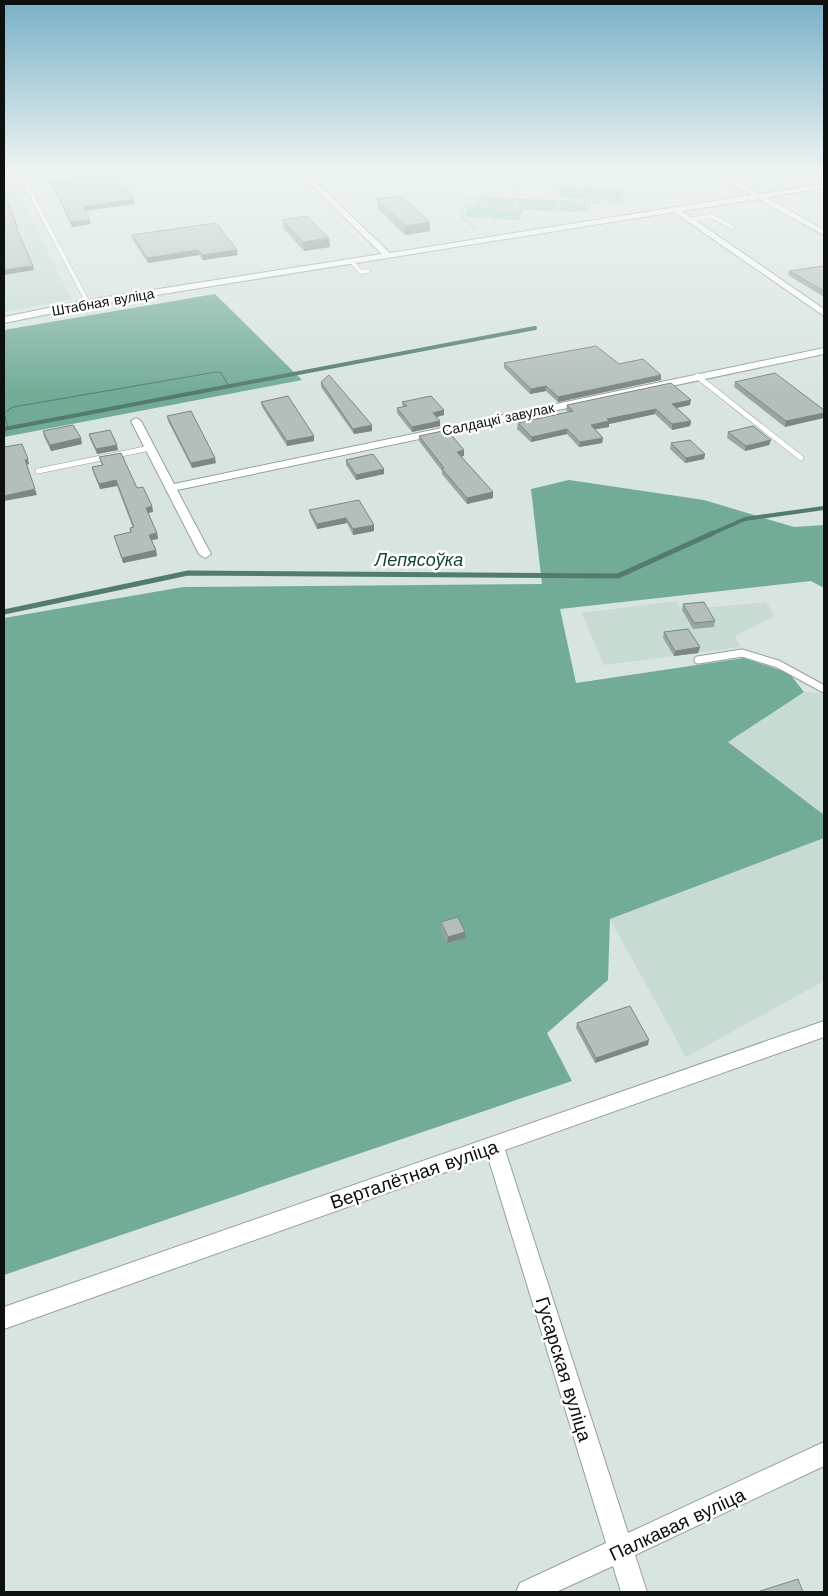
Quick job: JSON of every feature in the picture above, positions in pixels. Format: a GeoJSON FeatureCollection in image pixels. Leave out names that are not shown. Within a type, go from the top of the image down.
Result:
{"type":"FeatureCollection","features":[{"type":"Feature","properties":{"kind":"street"},"geometry":{"type":"LineString","coordinates":[[378,245],[388,255]]}},
{"type":"Feature","properties":{"kind":"street","name":"Штабная вуліца"},"geometry":{"type":"LineString","coordinates":[[4,320],[88,303],[451,245]]}},
{"type":"Feature","properties":{"kind":"street"},"geometry":{"type":"LineString","coordinates":[[726,245],[824,313]]}},
{"type":"Feature","properties":{"kind":"street","name":"Салдацкі завулак"},"geometry":{"type":"LineString","coordinates":[[171,488],[697,376],[824,351]]}},
{"type":"Feature","properties":{"kind":"street"},"geometry":{"type":"LineString","coordinates":[[136,421],[205,554]]}},
{"type":"Feature","properties":{"kind":"street","name":"Верталётная вуліца"},"geometry":{"type":"LineString","coordinates":[[4,1318],[824,1029]]}},
{"type":"Feature","properties":{"kind":"street","name":"Гусарская вуліца"},"geometry":{"type":"LineString","coordinates":[[494,1146],[634,1592]]}},
{"type":"Feature","properties":{"kind":"street","name":"Палкавая вуліца"},"geometry":{"type":"LineString","coordinates":[[529,1592],[824,1454]]}},
{"type":"Feature","properties":{"kind":"lane"},"geometry":{"type":"LineString","coordinates":[[58,245],[88,303]]}},
{"type":"Feature","properties":{"kind":"lane"},"geometry":{"type":"LineString","coordinates":[[351,261],[361,272],[368,271]]}},
{"type":"Feature","properties":{"kind":"lane"},"geometry":{"type":"LineString","coordinates":[[697,376],[801,458]]}},
{"type":"Feature","properties":{"kind":"lane"},"geometry":{"type":"LineString","coordinates":[[38,471],[150,448]]}},
{"type":"Feature","properties":{"kind":"lane"},"geometry":{"type":"LineString","coordinates":[[698,660],[742,653],[778,664],[824,689]]}},
{"type":"Feature","properties":{"kind":"shaded area"},"geometry":{"type":"Polygon","coordinates":[[[4,245],[45,245],[71,299],[4,312],[4,245]]]}},
{"type":"Feature","properties":{"kind":"shaded area"},"geometry":{"type":"Polygon","coordinates":[[[215,294],[302,380],[4,437],[4,330],[215,294]]]}},
{"type":"Feature","properties":{"kind":"shaded area"},"geometry":{"type":"Polygon","coordinates":[[[216,372],[221,373],[229,386],[8,428],[4,413],[13,407],[216,372]]]}},
{"type":"Feature","properties":{"kind":"shaded area"},"geometry":{"type":"Polygon","coordinates":[[[569,480],[704,500],[794,527],[824,525],[824,588],[811,581],[560,609],[576,683],[744,658],[789,673],[804,692],[728,742],[824,815],[824,838],[610,919],[608,980],[547,1033],[572,1081],[4,1275],[4,618],[183,587],[542,584],[531,489],[569,480]]]}},
{"type":"Feature","properties":{"kind":"shaded area"},"geometry":{"type":"Polygon","coordinates":[[[677,601],[682,610],[766,602],[775,616],[735,636],[741,647],[604,665],[582,613],[677,601]]]}},
{"type":"Feature","properties":{"kind":"shaded area"},"geometry":{"type":"Polygon","coordinates":[[[804,692],[824,693],[824,815],[728,742],[804,692]]]}},
{"type":"Feature","properties":{"kind":"shaded area"},"geometry":{"type":"Polygon","coordinates":[[[824,838],[824,981],[686,1057],[610,919],[824,838]]]}},
{"type":"Feature","properties":{"kind":"building"},"geometry":{"type":"Polygon","coordinates":[[[4,245],[24,245],[33,266],[4,270],[4,245]]]}},
{"type":"Feature","properties":{"kind":"building"},"geometry":{"type":"Polygon","coordinates":[[[139,245],[233,245],[237,250],[202,255],[198,250],[147,258],[139,245]]]}},
{"type":"Feature","properties":{"kind":"building"},"geometry":{"type":"Polygon","coordinates":[[[824,266],[824,291],[789,271],[824,266]]]}},
{"type":"Feature","properties":{"kind":"building"},"geometry":{"type":"Polygon","coordinates":[[[596,346],[619,364],[643,359],[661,375],[558,397],[546,386],[531,389],[504,363],[596,346]]]}},
{"type":"Feature","properties":{"kind":"building"},"geometry":{"type":"Polygon","coordinates":[[[775,373],[824,410],[824,413],[786,421],[735,382],[775,373]]]}},
{"type":"Feature","properties":{"kind":"building"},"geometry":{"type":"Polygon","coordinates":[[[329,375],[372,425],[353,429],[321,382],[329,375]]]}},
{"type":"Feature","properties":{"kind":"building"},"geometry":{"type":"Polygon","coordinates":[[[671,383],[691,400],[672,404],[691,421],[672,424],[656,409],[607,419],[609,421],[591,425],[603,438],[580,442],[567,429],[532,437],[518,423],[573,411],[567,405],[671,383]]]}},
{"type":"Feature","properties":{"kind":"building"},"geometry":{"type":"Polygon","coordinates":[[[288,396],[314,436],[287,441],[261,402],[288,396]]]}},
{"type":"Feature","properties":{"kind":"building"},"geometry":{"type":"Polygon","coordinates":[[[431,396],[444,410],[433,413],[440,421],[412,427],[397,408],[407,406],[402,402],[431,396]]]}},
{"type":"Feature","properties":{"kind":"building"},"geometry":{"type":"Polygon","coordinates":[[[191,411],[215,458],[191,463],[167,416],[191,411]]]}},
{"type":"Feature","properties":{"kind":"building"},"geometry":{"type":"Polygon","coordinates":[[[73,425],[81,438],[50,445],[43,431],[73,425]]]}},
{"type":"Feature","properties":{"kind":"building"},"geometry":{"type":"Polygon","coordinates":[[[753,426],[771,440],[746,446],[728,432],[753,426]]]}},
{"type":"Feature","properties":{"kind":"building"},"geometry":{"type":"Polygon","coordinates":[[[110,430],[117,445],[96,449],[89,434],[110,430]]]}},
{"type":"Feature","properties":{"kind":"building"},"geometry":{"type":"Polygon","coordinates":[[[447,430],[464,450],[457,452],[493,492],[467,498],[442,469],[444,468],[419,436],[447,430]]]}},
{"type":"Feature","properties":{"kind":"building"},"geometry":{"type":"Polygon","coordinates":[[[690,440],[705,454],[686,458],[671,443],[690,440]]]}},
{"type":"Feature","properties":{"kind":"building"},"geometry":{"type":"Polygon","coordinates":[[[22,444],[28,459],[25,460],[35,489],[4,496],[4,447],[22,444]]]}},
{"type":"Feature","properties":{"kind":"building"},"geometry":{"type":"Polygon","coordinates":[[[121,453],[137,488],[143,487],[152,506],[146,508],[157,533],[149,535],[156,550],[122,558],[114,536],[131,532],[130,528],[134,527],[116,480],[99,484],[92,467],[103,465],[99,457],[121,453]]]}},
{"type":"Feature","properties":{"kind":"building"},"geometry":{"type":"Polygon","coordinates":[[[373,454],[384,469],[356,475],[346,460],[373,454]]]}},
{"type":"Feature","properties":{"kind":"building"},"geometry":{"type":"Polygon","coordinates":[[[359,500],[374,525],[353,529],[346,518],[317,524],[309,510],[359,500]]]}},
{"type":"Feature","properties":{"kind":"building"},"geometry":{"type":"Polygon","coordinates":[[[704,602],[715,621],[694,623],[683,604],[704,602]]]}},
{"type":"Feature","properties":{"kind":"building"},"geometry":{"type":"Polygon","coordinates":[[[688,629],[700,647],[675,651],[664,632],[688,629]]]}},
{"type":"Feature","properties":{"kind":"building"},"geometry":{"type":"Polygon","coordinates":[[[458,917],[465,932],[448,937],[441,922],[458,917]]]}},
{"type":"Feature","properties":{"kind":"building"},"geometry":{"type":"Polygon","coordinates":[[[630,1006],[649,1040],[596,1058],[577,1023],[630,1006]]]}},
{"type":"Feature","properties":{"kind":"building"},"geometry":{"type":"Polygon","coordinates":[[[798,1579],[803,1592],[757,1592],[798,1579]]]}},
{"type":"Feature","properties":{"kind":"waterway"},"geometry":{"type":"LineString","coordinates":[[4,429],[535,328],[528,329]]}},
{"type":"Feature","properties":{"kind":"waterway","name":"Лепясоўка"},"geometry":{"type":"LineString","coordinates":[[711,534],[745,519],[824,508]]}},
{"type":"Feature","properties":{"kind":"waterway","name":"Лепясоўка"},"geometry":{"type":"LineString","coordinates":[[4,612],[188,573],[618,576],[713,533]]}}]}
